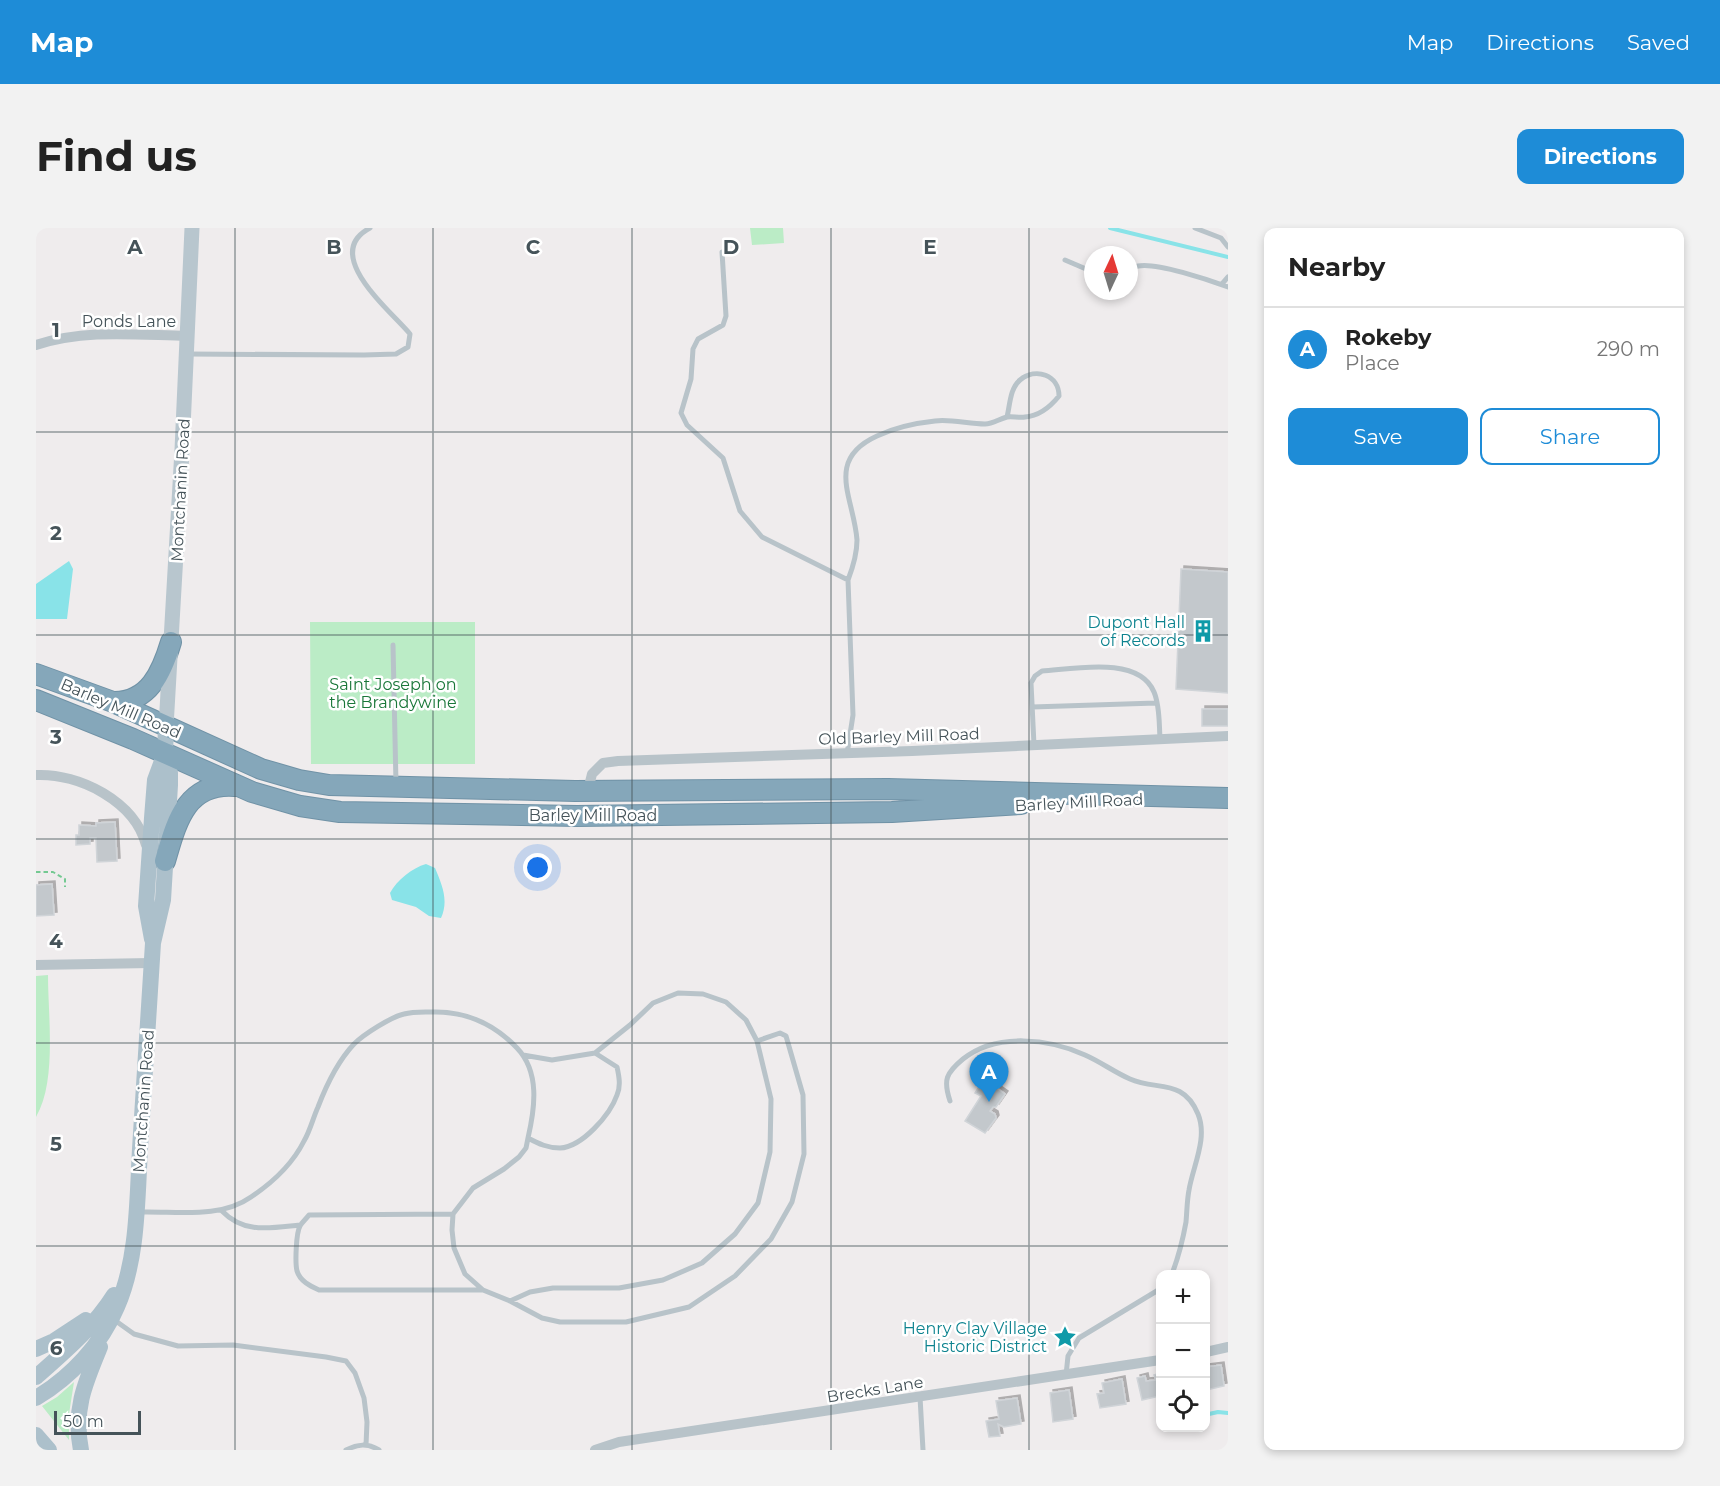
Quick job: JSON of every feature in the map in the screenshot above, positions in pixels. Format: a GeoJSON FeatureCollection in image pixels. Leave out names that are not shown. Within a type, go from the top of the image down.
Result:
{"type":"FeatureCollection","features":[{"type":"Feature","properties":{"kind":"highway"},"geometry":{"type":"LineString","coordinates":[[113,702],[135,699],[148,689],[160,674],[171,642]]}},
{"type":"Feature","properties":{"kind":"highway","name":"Barley Mill Road"},"geometry":{"type":"LineString","coordinates":[[36,674],[113,702],[238,759],[277,774],[329,785],[588,790],[867,789],[1228,798]]}},
{"type":"Feature","properties":{"kind":"highway","name":"Barley Mill Road"},"geometry":{"type":"LineString","coordinates":[[36,700],[165,753],[235,786],[282,802],[340,812],[577,816],[892,812],[1171,798]]}},
{"type":"Feature","properties":{"kind":"highway"},"geometry":{"type":"LineString","coordinates":[[157,865],[188,803],[202,793],[215,788],[235,786]]}},
{"type":"Feature","properties":{"kind":"highway"},"geometry":{"type":"LineString","coordinates":[[427,814],[467,807],[568,807],[579,802],[588,790]]}},
{"type":"Feature","properties":{"kind":"main road","name":"Montchanin Road"},"geometry":{"type":"LineString","coordinates":[[36,1377],[118,1305],[130,1259],[136,1212],[151,963],[163,900],[157,865],[170,785],[170,773],[165,753],[166,727],[192,228]]}},
{"type":"Feature","properties":{"kind":"main road","name":"Montchanin Road"},"geometry":{"type":"LineString","coordinates":[[36,1398],[71,1372],[89,1353],[109,1312]]}},
{"type":"Feature","properties":{"kind":"main road"},"geometry":{"type":"LineString","coordinates":[[36,1349],[109,1312]]}},
{"type":"Feature","properties":{"kind":"main road"},"geometry":{"type":"LineString","coordinates":[[81,1450],[78,1423],[82,1392],[109,1312]]}},
{"type":"Feature","properties":{"kind":"main road"},"geometry":{"type":"LineString","coordinates":[[36,1435],[49,1450]]}},
{"type":"Feature","properties":{"kind":"street","name":"Ponds Lane"},"geometry":{"type":"LineString","coordinates":[[36,345],[71,336],[102,333],[187,336]]}},
{"type":"Feature","properties":{"kind":"street","name":"Old Barley Mill Road"},"geometry":{"type":"LineString","coordinates":[[588,790],[592,774],[603,763],[1228,736]]}},
{"type":"Feature","properties":{"kind":"street"},"geometry":{"type":"LineString","coordinates":[[36,775],[44,774],[81,783],[127,810],[142,830],[147,848],[157,865]]}},
{"type":"Feature","properties":{"kind":"street"},"geometry":{"type":"LineString","coordinates":[[36,964],[151,963]]}},
{"type":"Feature","properties":{"kind":"street"},"geometry":{"type":"LineString","coordinates":[[1210,1351],[1228,1347]]}},
{"type":"Feature","properties":{"kind":"street","name":"Brecks Lane"},"geometry":{"type":"LineString","coordinates":[[595,1450],[619,1442],[1156,1361]]}},
{"type":"Feature","properties":{"kind":"lane"},"geometry":{"type":"LineString","coordinates":[[186,354],[396,354],[408,347],[410,334],[367,288],[356,268],[352,251],[361,233],[370,228]]}},
{"type":"Feature","properties":{"kind":"lane"},"geometry":{"type":"LineString","coordinates":[[1195,228],[1221,238],[1228,238]]}},
{"type":"Feature","properties":{"kind":"lane"},"geometry":{"type":"LineString","coordinates":[[1221,238],[1228,247]]}},
{"type":"Feature","properties":{"kind":"lane"},"geometry":{"type":"LineString","coordinates":[[722,252],[726,316],[723,325],[698,339],[693,349],[691,379],[681,413],[687,425],[723,458],[740,511],[762,537],[848,580]]}},
{"type":"Feature","properties":{"kind":"lane"},"geometry":{"type":"LineString","coordinates":[[1065,260],[1084,268]]}},
{"type":"Feature","properties":{"kind":"lane"},"geometry":{"type":"LineString","coordinates":[[1138,266],[1164,268],[1225,286],[1228,276]]}},
{"type":"Feature","properties":{"kind":"lane"},"geometry":{"type":"LineString","coordinates":[[847,754],[853,715],[848,580],[855,563],[856,540],[845,475],[847,461],[852,453],[876,436],[905,426],[937,420],[989,424],[1007,417],[1027,417],[1046,409],[1059,396],[1057,383],[1049,375],[1034,374],[1021,379],[1013,391],[1007,417]]}},
{"type":"Feature","properties":{"kind":"lane"},"geometry":{"type":"LineString","coordinates":[[393,645],[396,788]]}},
{"type":"Feature","properties":{"kind":"lane"},"geometry":{"type":"LineString","coordinates":[[1034,745],[1031,683],[1035,676],[1042,671],[1108,667],[1135,672],[1150,684],[1156,703],[1160,738]]}},
{"type":"Feature","properties":{"kind":"lane"},"geometry":{"type":"LineString","coordinates":[[1032,707],[1156,703]]}},
{"type":"Feature","properties":{"kind":"lane"},"geometry":{"type":"LineString","coordinates":[[510,1301],[530,1292],[553,1288],[619,1288],[663,1280],[702,1263],[735,1234],[758,1203],[770,1152],[771,1099],[757,1041],[746,1020],[726,1002],[703,993],[678,993],[653,1003],[595,1053],[552,1060],[523,1055]]}},
{"type":"Feature","properties":{"kind":"lane"},"geometry":{"type":"LineString","coordinates":[[136,1212],[222,1211],[250,1198],[285,1168],[304,1142],[334,1074],[354,1044],[381,1024],[404,1014],[456,1012],[504,1035],[523,1055],[533,1078],[534,1105],[526,1148],[504,1169],[473,1188],[453,1214],[454,1248],[465,1274],[483,1290],[542,1318],[560,1322],[626,1322],[688,1306],[735,1276],[771,1239],[792,1202],[804,1154],[803,1095],[786,1036],[780,1033],[757,1041]]}},
{"type":"Feature","properties":{"kind":"lane"},"geometry":{"type":"LineString","coordinates":[[950,1101],[945,1086],[947,1075],[958,1063],[979,1049],[1012,1041],[1066,1048],[1105,1064],[1130,1079],[1164,1085],[1177,1089],[1185,1095],[1200,1120],[1201,1138],[1189,1189],[1186,1221],[1173,1270]]}},
{"type":"Feature","properties":{"kind":"lane"},"geometry":{"type":"LineString","coordinates":[[528,1138],[545,1147],[562,1148],[582,1141],[601,1120],[617,1096],[620,1083],[617,1067],[595,1053]]}},
{"type":"Feature","properties":{"kind":"lane"},"geometry":{"type":"LineString","coordinates":[[222,1211],[239,1225],[255,1227],[300,1225]]}},
{"type":"Feature","properties":{"kind":"lane"},"geometry":{"type":"LineString","coordinates":[[453,1214],[309,1215],[300,1225],[297,1233],[297,1270],[302,1279],[319,1290],[483,1290]]}},
{"type":"Feature","properties":{"kind":"lane"},"geometry":{"type":"LineString","coordinates":[[1066,1375],[1068,1356],[1079,1338],[1156,1292]]}},
{"type":"Feature","properties":{"kind":"lane"},"geometry":{"type":"LineString","coordinates":[[109,1312],[134,1334],[178,1346],[233,1346],[346,1361],[361,1386],[367,1422],[366,1444]]}},
{"type":"Feature","properties":{"kind":"lane"},"geometry":{"type":"LineString","coordinates":[[920,1397],[923,1450]]}},
{"type":"Feature","properties":{"kind":"lane"},"geometry":{"type":"LineString","coordinates":[[346,1450],[366,1444],[379,1450]]}},
{"type":"Feature","properties":{"kind":"path"},"geometry":{"type":"LineString","coordinates":[[36,872],[53,872],[65,879],[65,887]]}},
{"type":"Feature","properties":{"kind":"green space"},"geometry":{"type":"Polygon","coordinates":[[[750,228],[783,228],[784,243],[752,245],[750,228]]]}},
{"type":"Feature","properties":{"kind":"green space","name":"Saint Joseph on the Brandywine"},"geometry":{"type":"Polygon","coordinates":[[[310,622],[475,622],[475,764],[311,764],[310,622]]]}},
{"type":"Feature","properties":{"kind":"green space"},"geometry":{"type":"Polygon","coordinates":[[[48,975],[49,1067],[43,1102],[36,1117],[36,976],[48,975]]]}},
{"type":"Feature","properties":{"kind":"green space"},"geometry":{"type":"Polygon","coordinates":[[[74,1382],[69,1414],[69,1440],[42,1406],[74,1382]]]}},
{"type":"Feature","properties":{"kind":"water"},"geometry":{"type":"Polygon","coordinates":[[[69,561],[73,569],[67,619],[36,619],[36,584],[69,561]]]}},
{"type":"Feature","properties":{"kind":"water"},"geometry":{"type":"Polygon","coordinates":[[[426,864],[435,868],[442,887],[444,905],[441,918],[429,916],[416,907],[392,900],[390,893],[405,875],[426,864]]]}},
{"type":"Feature","properties":{"kind":"building","name":"Dupont Hall of Records"},"geometry":{"type":"Polygon","coordinates":[[[1181,569],[1228,572],[1228,693],[1176,689],[1181,569]]]}},
{"type":"Feature","properties":{"kind":"building"},"geometry":{"type":"Polygon","coordinates":[[[1202,709],[1228,709],[1228,726],[1202,726],[1202,709]]]}},
{"type":"Feature","properties":{"kind":"building"},"geometry":{"type":"Polygon","coordinates":[[[115,822],[117,861],[97,862],[96,838],[90,838],[90,844],[76,845],[79,825],[96,826],[96,823],[115,822]]]}},
{"type":"Feature","properties":{"kind":"building"},"geometry":{"type":"Polygon","coordinates":[[[52,884],[54,915],[36,916],[36,885],[52,884]]]}},
{"type":"Feature","properties":{"kind":"building"},"geometry":{"type":"Polygon","coordinates":[[[984,1079],[1005,1094],[996,1107],[990,1111],[995,1114],[996,1118],[985,1133],[965,1121],[981,1096],[975,1093],[984,1079]]]}},
{"type":"Feature","properties":{"kind":"building"},"geometry":{"type":"Polygon","coordinates":[[[1221,1365],[1224,1386],[1210,1389],[1210,1366],[1221,1365]]]}},
{"type":"Feature","properties":{"kind":"building"},"geometry":{"type":"Polygon","coordinates":[[[1145,1376],[1146,1381],[1156,1380],[1156,1397],[1142,1400],[1137,1378],[1145,1376]]]}},
{"type":"Feature","properties":{"kind":"building"},"geometry":{"type":"Polygon","coordinates":[[[1122,1379],[1126,1404],[1100,1408],[1097,1394],[1104,1393],[1102,1383],[1122,1379]]]}},
{"type":"Feature","properties":{"kind":"building"},"geometry":{"type":"Polygon","coordinates":[[[1069,1390],[1073,1419],[1053,1422],[1050,1393],[1069,1390]]]}},
{"type":"Feature","properties":{"kind":"building"},"geometry":{"type":"Polygon","coordinates":[[[1017,1398],[1021,1424],[1004,1427],[998,1424],[1000,1436],[989,1437],[986,1421],[999,1419],[996,1401],[1017,1398]]]}},
{"type":"Feature","properties":{"kind":"waterway"},"geometry":{"type":"LineString","coordinates":[[1110,228],[1228,257]]}},
{"type":"Feature","properties":{"kind":"waterway"},"geometry":{"type":"LineString","coordinates":[[1210,1414],[1228,1413]]}},
{"type":"Feature","properties":{"kind":"place","name":"Dupont Hall of Records"},"geometry":{"type":"Point","coordinates":[1203,631]}},
{"type":"Feature","properties":{"kind":"place","name":"Rokeby"},"geometry":{"type":"Point","coordinates":[989,1102]}},
{"type":"Feature","properties":{"kind":"place","name":"Henry Clay Village Historic District"},"geometry":{"type":"Point","coordinates":[1065,1337]}}]}
